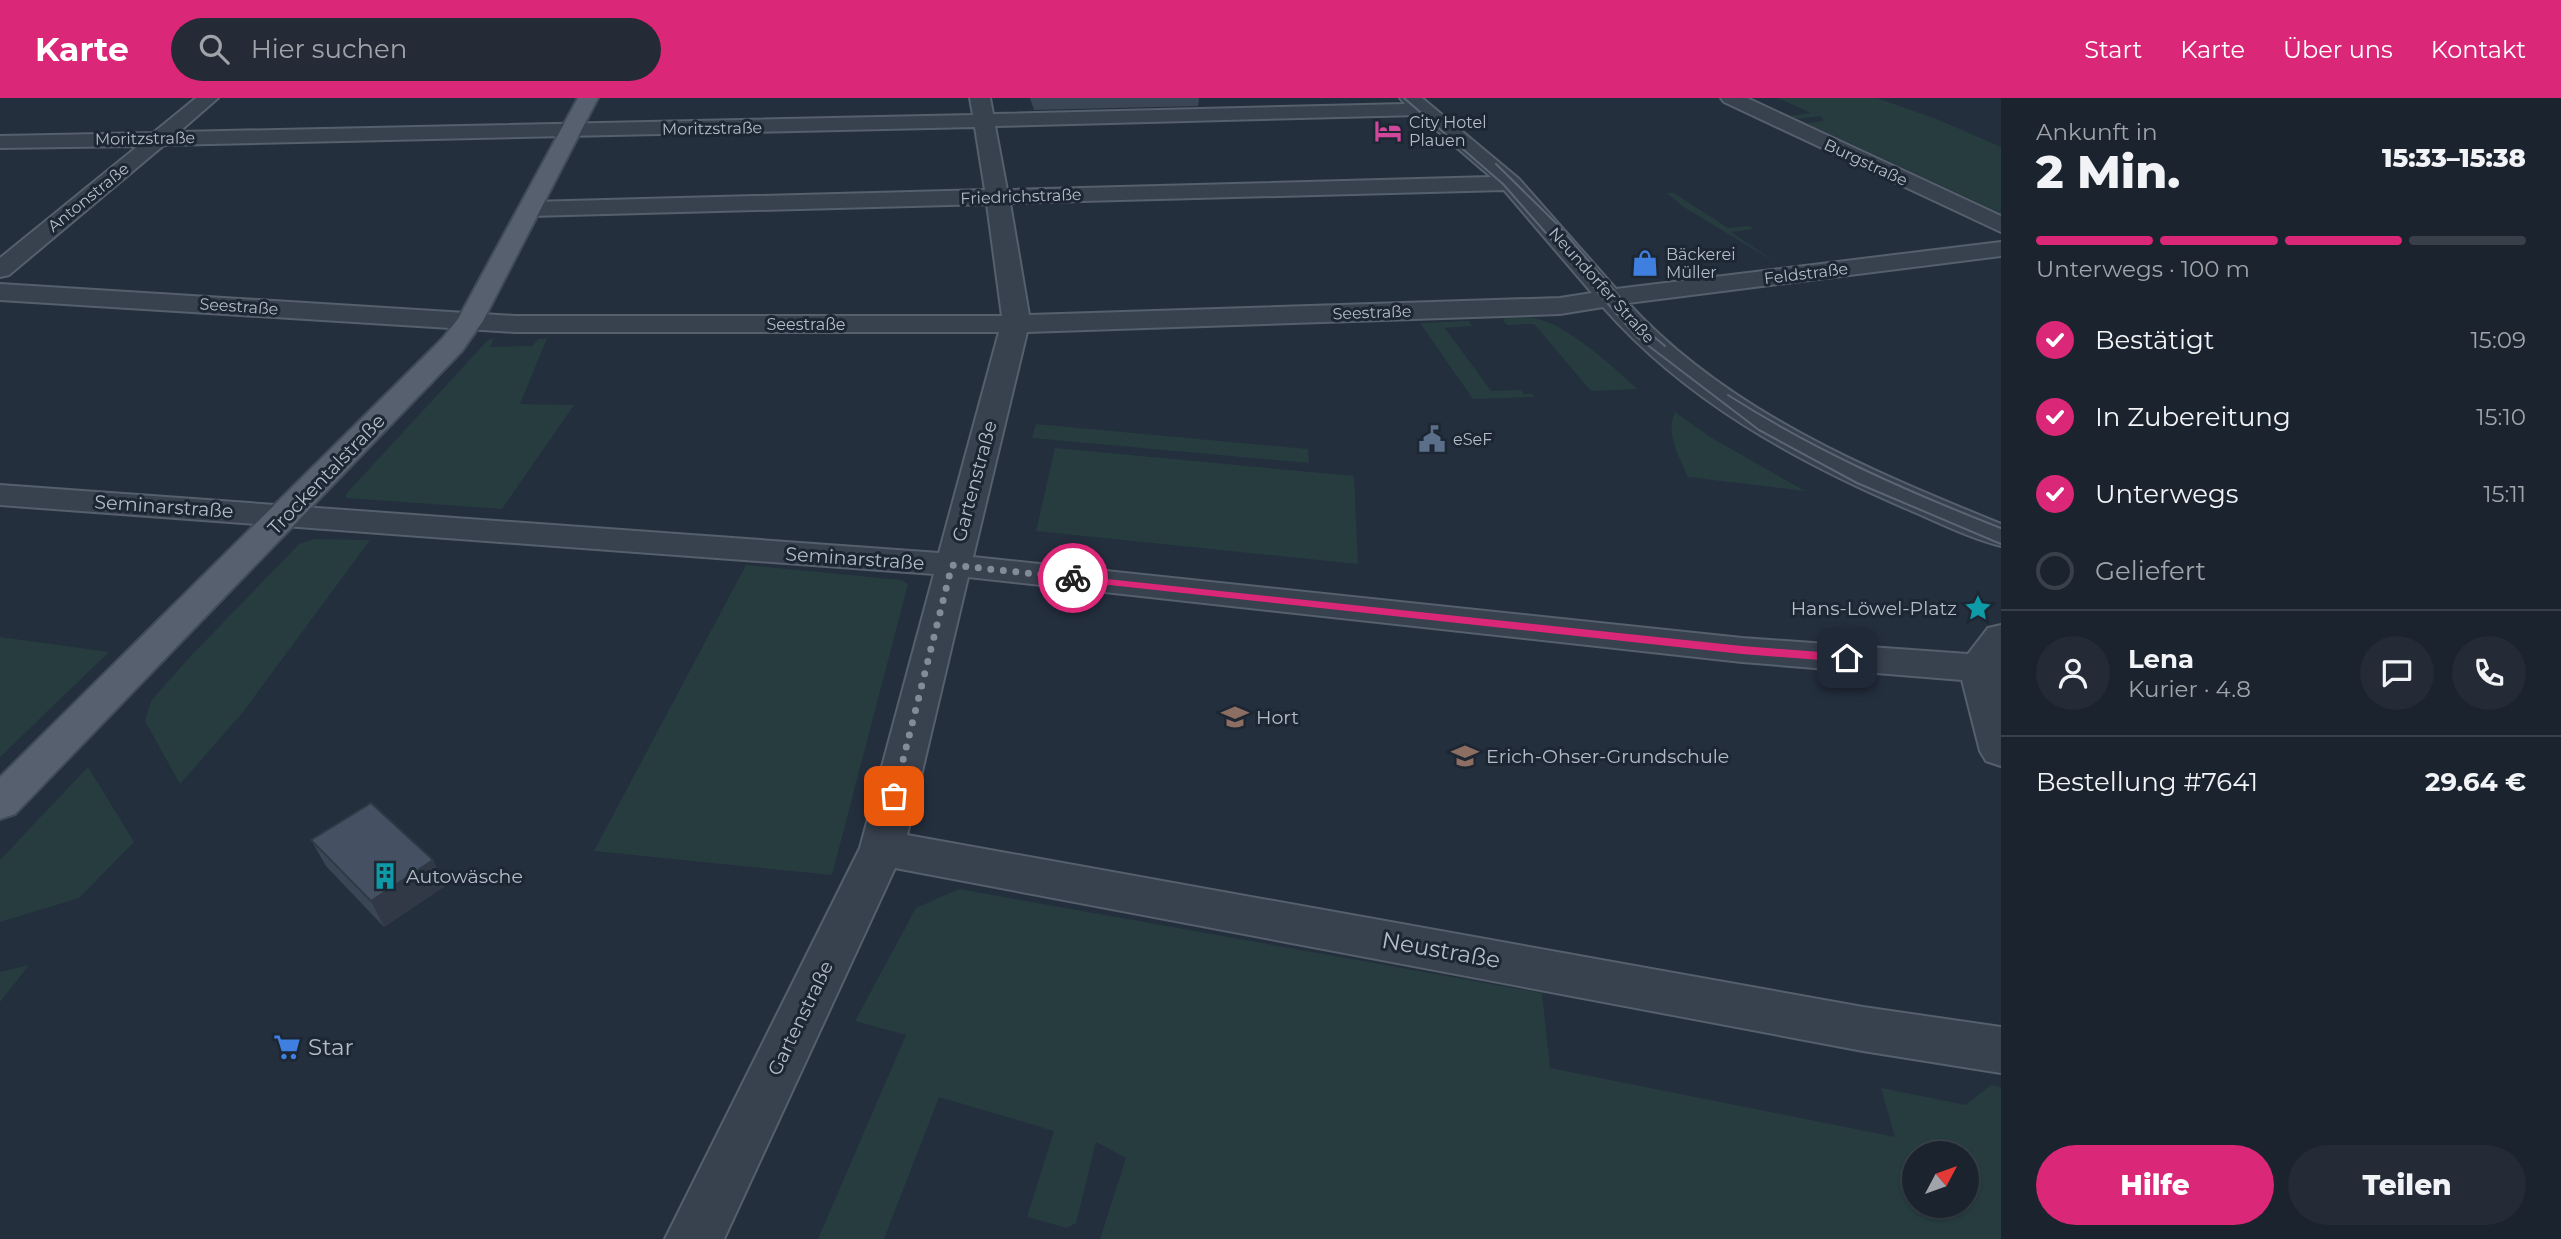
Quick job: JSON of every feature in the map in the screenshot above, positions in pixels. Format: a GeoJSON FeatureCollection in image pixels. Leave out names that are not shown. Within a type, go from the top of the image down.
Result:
{"type":"FeatureCollection","features":[{"type":"Feature","properties":{"kind":"main road","name":"Trockentalstraße"},"geometry":{"type":"LineString","coordinates":[[0,803],[452,345],[470,321],[588,98]]}},
{"type":"Feature","properties":{"kind":"street","name":"Antonstraße"},"geometry":{"type":"LineString","coordinates":[[0,270],[208,98]]}},
{"type":"Feature","properties":{"kind":"street","name":"Burgstraße"},"geometry":{"type":"LineString","coordinates":[[1731,98],[2001,225]]}},
{"type":"Feature","properties":{"kind":"street","name":"Moritzstraße"},"geometry":{"type":"LineString","coordinates":[[0,142],[570,131],[982,110],[1417,103]]}},
{"type":"Feature","properties":{"kind":"street","name":"Neundorfer Straße"},"geometry":{"type":"LineString","coordinates":[[1417,103],[1510,183],[1644,335],[1700,384],[1766,427],[1863,479],[2001,536]]}},
{"type":"Feature","properties":{"kind":"street","name":"Gartenstraße"},"geometry":{"type":"LineString","coordinates":[[694,1239],[881,848],[1015,324],[1016,310],[982,110]]}},
{"type":"Feature","properties":{"kind":"street","name":"Friedrichstraße"},"geometry":{"type":"LineString","coordinates":[[531,209],[1510,183]]}},
{"type":"Feature","properties":{"kind":"street","name":"Feldstraße"},"geometry":{"type":"LineString","coordinates":[[1611,299],[2001,249]]}},
{"type":"Feature","properties":{"kind":"street","name":"Seestraße"},"geometry":{"type":"LineString","coordinates":[[0,292],[515,324],[1015,324],[1560,306],[1611,299]]}},
{"type":"Feature","properties":{"kind":"street","name":"Seminarstraße"},"geometry":{"type":"LineString","coordinates":[[0,495],[952,565],[1742,650],[1993,659]]}},
{"type":"Feature","properties":{"kind":"street"},"geometry":{"type":"LineString","coordinates":[[1993,659],[2001,751]]}},
{"type":"Feature","properties":{"kind":"street","name":"Neustraße"},"geometry":{"type":"LineString","coordinates":[[881,848],[1863,1029],[2001,1050]]}},
{"type":"Feature","properties":{"kind":"green space"},"geometry":{"type":"Polygon","coordinates":[[[1778,98],[1877,98],[1939,120],[2001,147],[2001,213],[1806,123],[1824,121],[1821,116],[1798,119],[1790,116],[1811,113],[1778,98]]]}},
{"type":"Feature","properties":{"kind":"green space"},"geometry":{"type":"Polygon","coordinates":[[[1667,193],[1674,193],[1728,228],[1749,226],[1754,229],[1731,232],[1778,264],[1682,206],[1667,193]]]}},
{"type":"Feature","properties":{"kind":"green space"},"geometry":{"type":"Polygon","coordinates":[[[1534,318],[1560,328],[1616,369],[1637,389],[1591,391],[1534,324],[1507,325],[1503,320],[1534,318]]]}},
{"type":"Feature","properties":{"kind":"green space"},"geometry":{"type":"Polygon","coordinates":[[[1469,321],[1472,326],[1445,328],[1491,391],[1521,390],[1524,394],[1532,394],[1535,397],[1473,399],[1420,323],[1469,321]]]}},
{"type":"Feature","properties":{"kind":"green space"},"geometry":{"type":"Polygon","coordinates":[[[494,338],[490,347],[532,346],[538,339],[547,338],[520,404],[574,405],[502,509],[346,498],[346,494],[488,340],[494,338]]]}},
{"type":"Feature","properties":{"kind":"green space"},"geometry":{"type":"Polygon","coordinates":[[[1675,412],[1710,437],[1805,491],[1688,477],[1672,437],[1675,412]]]}},
{"type":"Feature","properties":{"kind":"green space"},"geometry":{"type":"Polygon","coordinates":[[[1036,424],[1308,449],[1309,463],[1032,438],[1036,424]]]}},
{"type":"Feature","properties":{"kind":"green space"},"geometry":{"type":"Polygon","coordinates":[[[1055,448],[1354,476],[1358,564],[1036,531],[1055,448]]]}},
{"type":"Feature","properties":{"kind":"green space"},"geometry":{"type":"Polygon","coordinates":[[[314,539],[370,540],[243,712],[180,784],[145,721],[151,701],[299,544],[314,539]]]}},
{"type":"Feature","properties":{"kind":"green space"},"geometry":{"type":"Polygon","coordinates":[[[746,565],[901,580],[908,584],[832,875],[594,851],[746,565]]]}},
{"type":"Feature","properties":{"kind":"green space"},"geometry":{"type":"Polygon","coordinates":[[[0,637],[109,652],[0,757],[0,637]]]}},
{"type":"Feature","properties":{"kind":"green space"},"geometry":{"type":"Polygon","coordinates":[[[88,767],[134,842],[79,898],[0,922],[0,860],[88,767]]]}},
{"type":"Feature","properties":{"kind":"green space"},"geometry":{"type":"Polygon","coordinates":[[[959,889],[1542,993],[1550,1068],[1895,1137],[1881,1088],[1966,1105],[1991,1085],[2001,1087],[2001,1239],[1100,1239],[1126,1158],[1096,1142],[1076,1223],[1067,1228],[1027,1217],[1054,1131],[939,1097],[884,1239],[818,1239],[906,1035],[855,1021],[916,908],[959,889]]]}},
{"type":"Feature","properties":{"kind":"green space"},"geometry":{"type":"Polygon","coordinates":[[[29,965],[0,1002],[0,972],[29,965]]]}},
{"type":"Feature","properties":{"kind":"building"},"geometry":{"type":"Polygon","coordinates":[[[371,803],[433,860],[371,901],[311,840],[371,803]]]}},
{"type":"Feature","properties":{"kind":"tram line"},"geometry":{"type":"LineString","coordinates":[[1404,98],[1503,184],[1637,337],[1759,430],[1857,483],[2001,544]]}},
{"type":"Feature","properties":{"kind":"tram line"},"geometry":{"type":"LineString","coordinates":[[1496,164],[1559,226],[1652,335],[1665,346]]}},
{"type":"Feature","properties":{"kind":"tram line"},"geometry":{"type":"LineString","coordinates":[[1728,395],[1794,434],[1861,468],[2001,528]]}},
{"type":"Feature","properties":{"kind":"way so far"},"geometry":{"type":"LineString","coordinates":[[894,796],[952,565],[1073,578]]}},
{"type":"Feature","properties":{"kind":"place","name":"City Hotel Plauen"},"geometry":{"type":"Point","coordinates":[1388,131]}},
{"type":"Feature","properties":{"kind":"place","name":"Bäckerei Müller"},"geometry":{"type":"Point","coordinates":[1645,263]}},
{"type":"Feature","properties":{"kind":"place","name":"eSeF"},"geometry":{"type":"Point","coordinates":[1432,439]}},
{"type":"Feature","properties":{"kind":"place","name":"Hans-Löwel-Platz"},"geometry":{"type":"Point","coordinates":[1978,608]}},
{"type":"Feature","properties":{"kind":"place","name":"Hort"},"geometry":{"type":"Point","coordinates":[1235,717]}},
{"type":"Feature","properties":{"kind":"place","name":"Erich-Ohser-Grundschule"},"geometry":{"type":"Point","coordinates":[1465,756]}},
{"type":"Feature","properties":{"kind":"place","name":"Autowäsche"},"geometry":{"type":"Point","coordinates":[385,876]}},
{"type":"Feature","properties":{"kind":"place","name":"Star"},"geometry":{"type":"Point","coordinates":[287,1047]}},
{"type":"Feature","properties":{"kind":"route"},"geometry":{"type":"LineString","coordinates":[[1073,578],[1742,650],[1847,658]]}}]}
